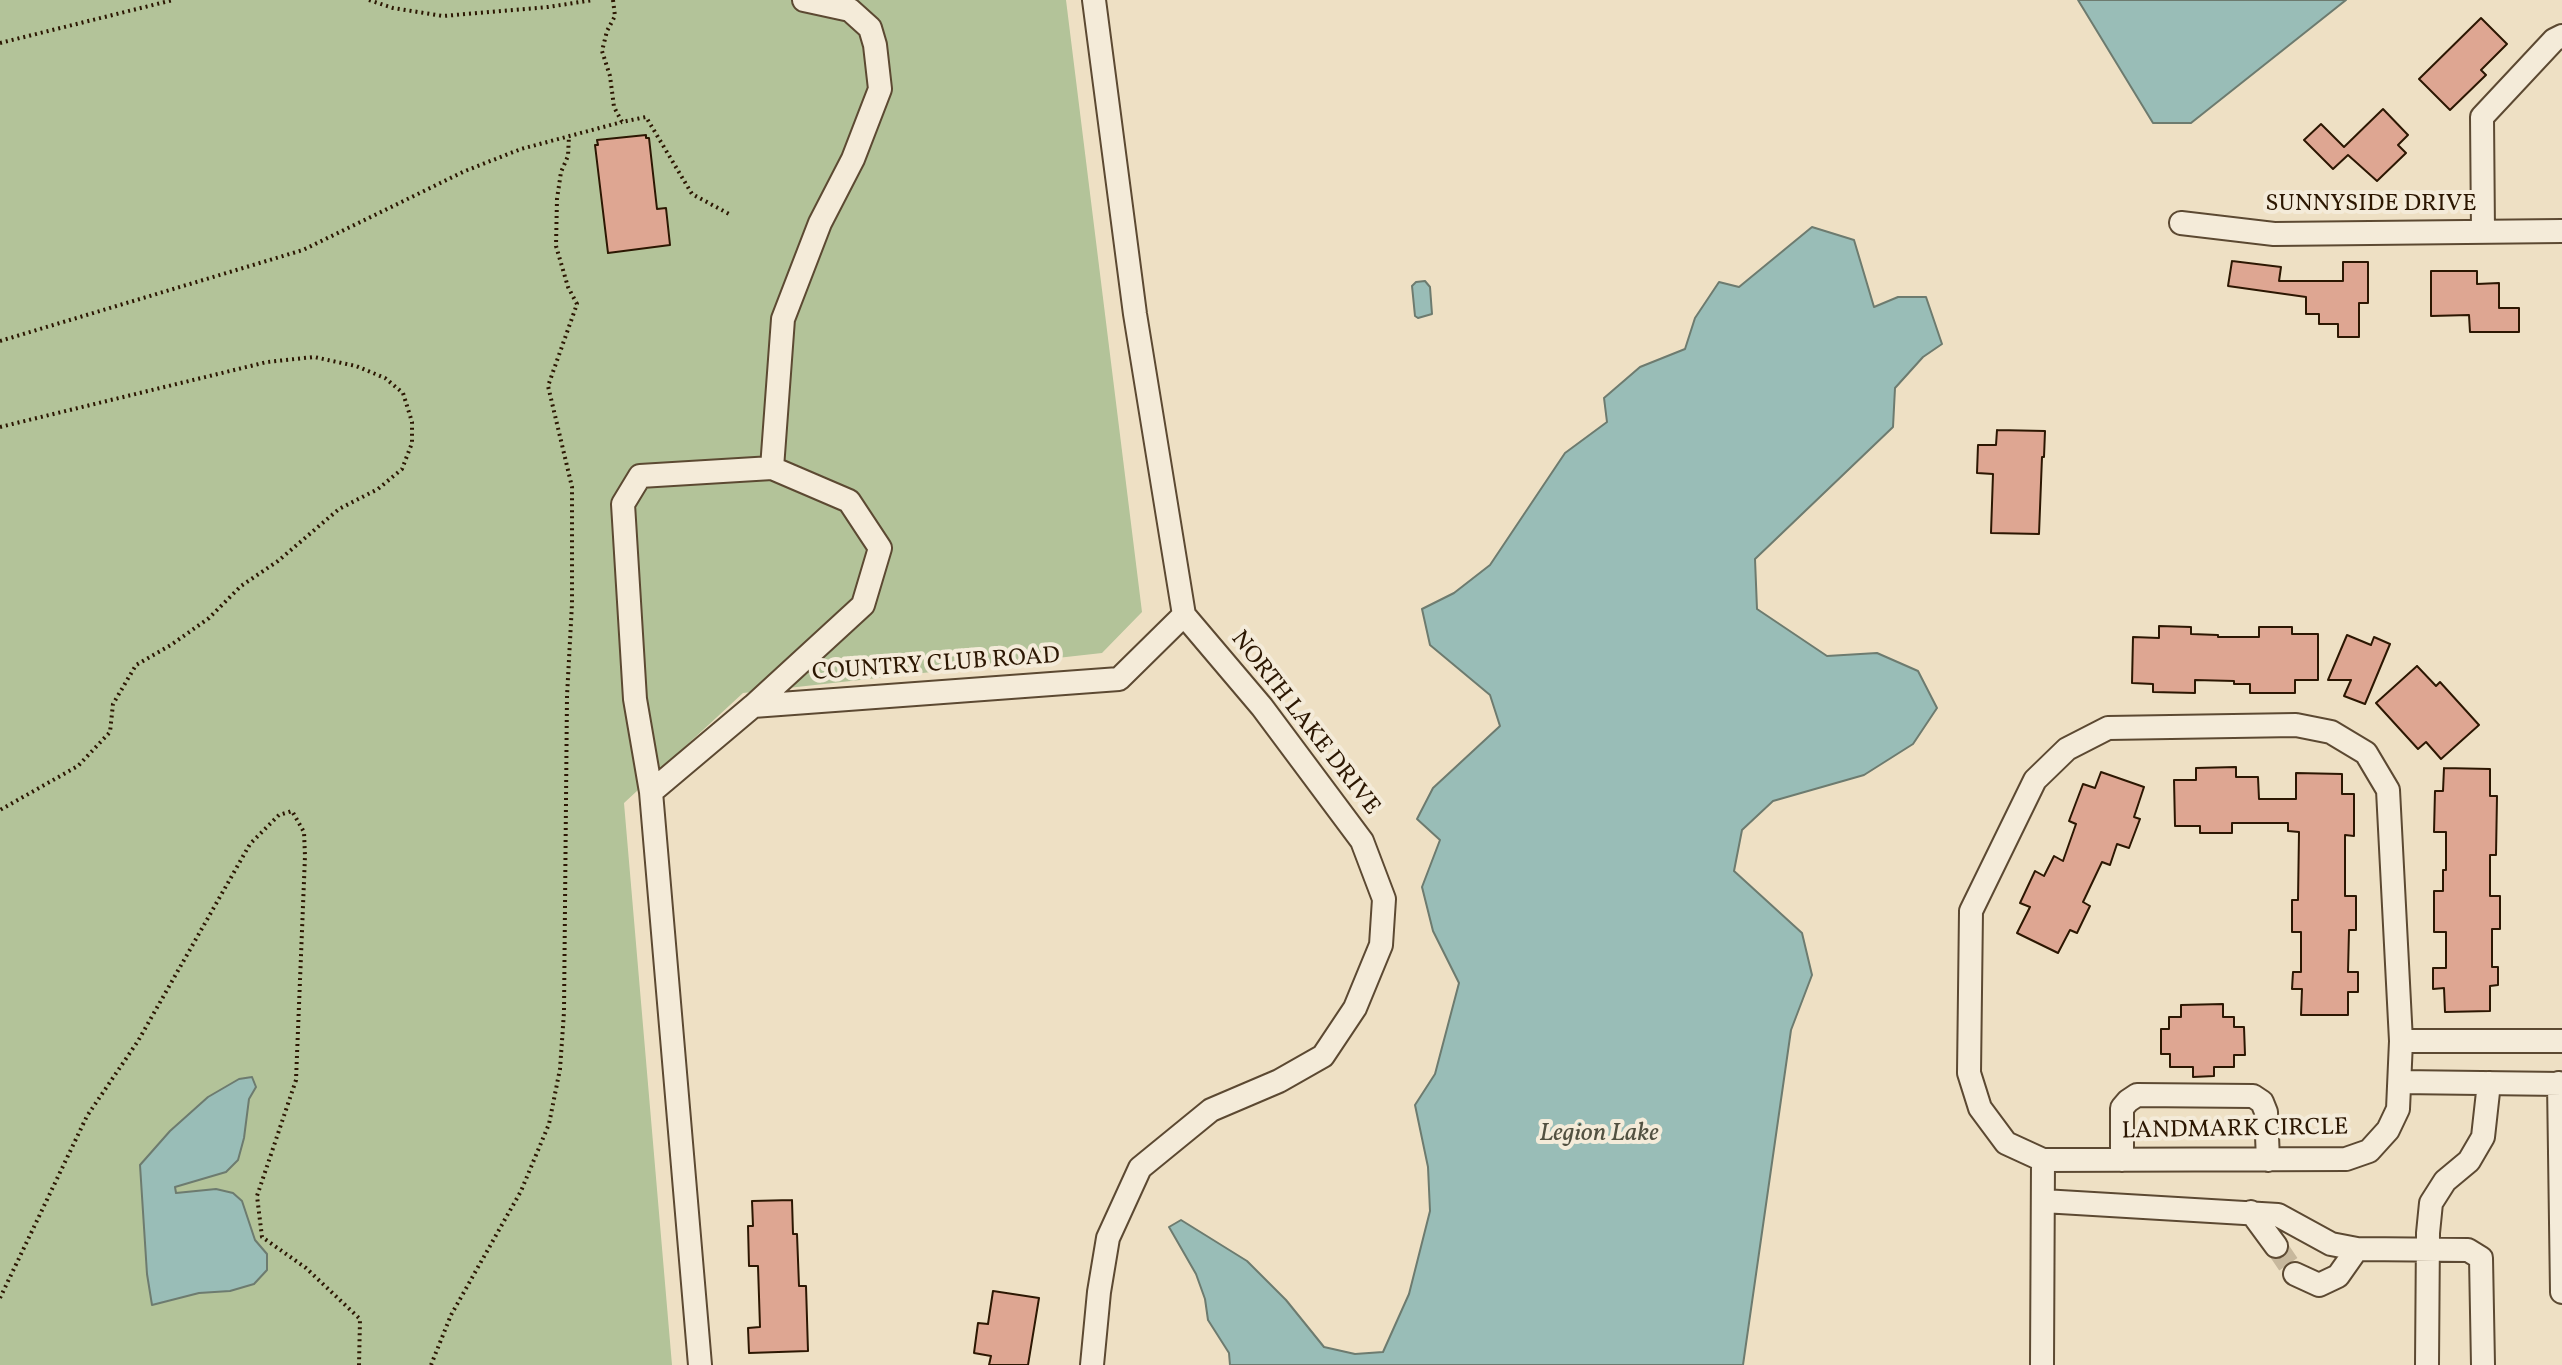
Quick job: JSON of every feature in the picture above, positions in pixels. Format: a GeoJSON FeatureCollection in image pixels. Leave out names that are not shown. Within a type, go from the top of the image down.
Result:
{"type":"FeatureCollection","features":[{"type":"Feature","properties":{"kind":"street"},"geometry":{"type":"LineString","coordinates":[[772,468],[783,319],[820,223],[853,159],[880,89],[870,28],[850,10],[804,0]]}},
{"type":"Feature","properties":{"kind":"street"},"geometry":{"type":"LineString","coordinates":[[1094,0],[1135,314],[1184,615]]}},
{"type":"Feature","properties":{"kind":"street"},"geometry":{"type":"LineString","coordinates":[[2483,232],[2482,117],[2554,40],[2562,36]]}},
{"type":"Feature","properties":{"kind":"street","name":"SUNNYSIDE DRIVE"},"geometry":{"type":"LineString","coordinates":[[2181,223],[2274,234],[2562,231]]}},
{"type":"Feature","properties":{"kind":"street"},"geometry":{"type":"LineString","coordinates":[[651,792],[753,706],[863,605],[880,548],[849,501],[772,468],[640,476],[623,504],[635,699],[651,792],[700,1365]]}},
{"type":"Feature","properties":{"kind":"street","name":"COUNTRY CLUB ROAD"},"geometry":{"type":"LineString","coordinates":[[753,706],[1119,679],[1184,615]]}},
{"type":"Feature","properties":{"kind":"street","name":"NORTH LAKE DRIVE"},"geometry":{"type":"LineString","coordinates":[[1092,1365],[1108,1238],[1140,1168],[1211,1110],[1279,1081],[1323,1056],[1355,1008],[1381,945],[1384,899],[1362,841],[1262,707],[1184,615]]}},
{"type":"Feature","properties":{"kind":"street","name":"LANDMARK CIRCLE"},"geometry":{"type":"LineString","coordinates":[[2296,725],[2331,732],[2366,753],[2388,790],[2401,1041],[2400,1082],[2398,1109],[2388,1130],[2369,1151],[2346,1159],[2043,1160],[2006,1143],[1980,1108],[1969,1073],[1971,911],[2035,780],[2067,749],[2108,728],[2296,725]]}},
{"type":"Feature","properties":{"kind":"street"},"geometry":{"type":"LineString","coordinates":[[2401,1041],[2562,1041]]}},
{"type":"Feature","properties":{"kind":"street"},"geometry":{"type":"LineString","coordinates":[[2400,1082],[2561,1084],[2562,1292]]}},
{"type":"Feature","properties":{"kind":"street"},"geometry":{"type":"LineString","coordinates":[[2427,1365],[2427,1249],[2431,1203],[2445,1181],[2469,1161],[2483,1137],[2489,1083]]}},
{"type":"Feature","properties":{"kind":"street"},"geometry":{"type":"LineString","coordinates":[[2122,1160],[2122,1108],[2137,1095],[2253,1096],[2262,1102],[2266,1112],[2268,1160]]}},
{"type":"Feature","properties":{"kind":"street"},"geometry":{"type":"LineString","coordinates":[[2042,1365],[2043,1160]]}},
{"type":"Feature","properties":{"kind":"street"},"geometry":{"type":"LineString","coordinates":[[2043,1201],[2278,1215],[2331,1244],[2357,1249],[2468,1250],[2481,1258],[2483,1365]]}},
{"type":"Feature","properties":{"kind":"street"},"geometry":{"type":"LineString","coordinates":[[2251,1212],[2276,1246]]}},
{"type":"Feature","properties":{"kind":"street"},"geometry":{"type":"LineString","coordinates":[[2295,1274],[2319,1285],[2338,1276],[2357,1249]]}},
{"type":"Feature","properties":{"kind":"path"},"geometry":{"type":"LineString","coordinates":[[0,43],[173,0]]}},
{"type":"Feature","properties":{"kind":"path"},"geometry":{"type":"LineString","coordinates":[[369,0],[393,8],[443,16],[593,0]]}},
{"type":"Feature","properties":{"kind":"path"},"geometry":{"type":"LineString","coordinates":[[613,0],[615,16],[602,51],[610,76],[614,107],[622,122]]}},
{"type":"Feature","properties":{"kind":"path"},"geometry":{"type":"LineString","coordinates":[[0,341],[303,250],[465,171],[521,149],[646,117],[692,194],[731,215]]}},
{"type":"Feature","properties":{"kind":"path"},"geometry":{"type":"LineString","coordinates":[[431,1365],[451,1315],[521,1191],[549,1124],[560,1069],[564,1012],[572,487],[548,386],[577,304],[568,287],[556,246],[557,199],[561,172],[568,156],[569,136]]}},
{"type":"Feature","properties":{"kind":"path"},"geometry":{"type":"LineString","coordinates":[[0,427],[267,362],[314,357],[356,366],[385,378],[403,393],[412,422],[412,443],[402,469],[378,489],[339,509],[278,561],[241,586],[209,618],[136,665],[113,704],[110,732],[100,744],[78,766],[0,810]]}},
{"type":"Feature","properties":{"kind":"path"},"geometry":{"type":"LineString","coordinates":[[0,1298],[87,1116],[138,1041],[250,844],[279,815],[292,811],[304,832],[305,856],[296,1080],[257,1196],[262,1237],[306,1268],[360,1319],[359,1365]]}},
{"type":"Feature","properties":{"kind":"green space"},"geometry":{"type":"Polygon","coordinates":[[[0,0],[1066,0],[1142,612],[1102,653],[743,693],[624,803],[672,1365],[0,1365],[0,0]]]}},
{"type":"Feature","properties":{"kind":"water"},"geometry":{"type":"Polygon","coordinates":[[[2078,0],[2346,0],[2191,123],[2153,123],[2078,0]]]}},
{"type":"Feature","properties":{"kind":"water","name":"Legion Lake"},"geometry":{"type":"Polygon","coordinates":[[[1812,227],[1854,240],[1874,307],[1898,297],[1926,297],[1942,344],[1923,357],[1895,388],[1893,427],[1755,559],[1757,609],[1827,656],[1877,653],[1918,671],[1937,708],[1913,744],[1864,775],[1773,801],[1742,830],[1734,871],[1802,933],[1812,975],[1791,1030],[1743,1365],[1230,1365],[1229,1353],[1208,1320],[1196,1274],[1169,1227],[1181,1220],[1247,1261],[1286,1300],[1324,1347],[1355,1354],[1383,1352],[1409,1294],[1430,1211],[1428,1167],[1415,1105],[1435,1074],[1459,983],[1433,931],[1422,887],[1440,840],[1417,819],[1433,788],[1500,726],[1490,695],[1430,645],[1422,609],[1454,593],[1490,565],[1565,453],[1607,422],[1604,398],[1640,367],[1685,349],[1695,318],[1719,282],[1739,287],[1812,227]]]}},
{"type":"Feature","properties":{"kind":"water"},"geometry":{"type":"Polygon","coordinates":[[[1425,281],[1430,287],[1432,314],[1418,318],[1415,316],[1412,286],[1425,281]]]}},
{"type":"Feature","properties":{"kind":"water"},"geometry":{"type":"Polygon","coordinates":[[[252,1077],[256,1087],[249,1099],[238,1160],[226,1172],[175,1187],[176,1193],[216,1189],[233,1193],[242,1201],[255,1240],[267,1254],[267,1270],[254,1284],[152,1305],[140,1165],[170,1131],[208,1097],[239,1079],[252,1077]]]}},
{"type":"Feature","properties":{"kind":"building"},"geometry":{"type":"Polygon","coordinates":[[[2481,18],[2507,44],[2481,70],[2486,75],[2450,110],[2419,79],[2481,18]]]}},
{"type":"Feature","properties":{"kind":"building"},"geometry":{"type":"Polygon","coordinates":[[[2383,109],[2408,135],[2398,145],[2406,153],[2377,181],[2348,155],[2333,169],[2304,140],[2321,124],[2344,147],[2383,109]]]}},
{"type":"Feature","properties":{"kind":"building"},"geometry":{"type":"Polygon","coordinates":[[[646,135],[649,138],[657,209],[666,208],[670,245],[608,253],[595,145],[598,145],[597,140],[646,135]]]}},
{"type":"Feature","properties":{"kind":"building"},"geometry":{"type":"Polygon","coordinates":[[[2232,261],[2281,267],[2279,281],[2343,281],[2343,262],[2368,262],[2368,303],[2359,303],[2359,337],[2338,337],[2338,324],[2319,324],[2319,314],[2306,314],[2306,297],[2228,286],[2232,261]]]}},
{"type":"Feature","properties":{"kind":"building"},"geometry":{"type":"Polygon","coordinates":[[[2431,271],[2477,271],[2477,284],[2499,283],[2499,308],[2519,308],[2519,332],[2470,332],[2469,315],[2431,316],[2431,271]]]}},
{"type":"Feature","properties":{"kind":"building"},"geometry":{"type":"Polygon","coordinates":[[[1997,430],[2045,431],[2039,534],[1991,533],[1993,474],[1977,473],[1978,445],[1996,445],[1997,430]]]}},
{"type":"Feature","properties":{"kind":"building"},"geometry":{"type":"Polygon","coordinates":[[[2159,626],[2191,627],[2191,634],[2218,637],[2259,637],[2259,627],[2292,627],[2292,634],[2318,634],[2318,680],[2295,680],[2295,693],[2250,693],[2250,684],[2195,680],[2195,693],[2153,692],[2153,684],[2132,683],[2133,637],[2159,638],[2159,626]]]}},
{"type":"Feature","properties":{"kind":"building"},"geometry":{"type":"Polygon","coordinates":[[[2347,635],[2371,645],[2374,637],[2390,644],[2365,704],[2344,696],[2351,680],[2328,680],[2347,635]]]}},
{"type":"Feature","properties":{"kind":"building"},"geometry":{"type":"Polygon","coordinates":[[[2417,666],[2436,686],[2440,682],[2479,725],[2441,759],[2426,742],[2418,749],[2376,703],[2417,666]]]}},
{"type":"Feature","properties":{"kind":"building"},"geometry":{"type":"Polygon","coordinates":[[[2236,767],[2236,777],[2258,777],[2259,799],[2296,799],[2296,773],[2342,774],[2342,794],[2354,794],[2354,836],[2345,835],[2345,896],[2356,896],[2356,930],[2349,930],[2348,972],[2358,972],[2358,992],[2348,992],[2348,1015],[2301,1015],[2302,989],[2292,989],[2293,972],[2301,972],[2301,932],[2292,932],[2292,900],[2298,900],[2299,832],[2288,831],[2288,823],[2232,823],[2232,833],[2200,833],[2200,826],[2175,826],[2174,780],[2196,780],[2196,768],[2236,767]]]}},
{"type":"Feature","properties":{"kind":"building"},"geometry":{"type":"Polygon","coordinates":[[[2444,768],[2490,769],[2490,796],[2497,796],[2496,855],[2490,855],[2490,896],[2500,896],[2500,929],[2492,929],[2492,967],[2498,967],[2498,985],[2490,986],[2490,1011],[2445,1012],[2444,988],[2433,989],[2433,968],[2446,968],[2446,932],[2434,932],[2434,891],[2443,891],[2443,870],[2446,870],[2446,832],[2434,832],[2435,791],[2443,791],[2444,768]]]}},
{"type":"Feature","properties":{"kind":"building"},"geometry":{"type":"Polygon","coordinates":[[[2101,772],[2144,787],[2134,817],[2140,819],[2129,848],[2117,844],[2110,865],[2102,862],[2083,902],[2090,906],[2077,933],[2070,930],[2058,953],[2017,933],[2030,907],[2020,903],[2035,871],[2044,876],[2054,856],[2063,861],[2076,824],[2069,821],[2083,784],[2095,788],[2101,772]]]}},
{"type":"Feature","properties":{"kind":"building"},"geometry":{"type":"Polygon","coordinates":[[[2223,1004],[2223,1017],[2234,1017],[2234,1027],[2244,1027],[2245,1055],[2234,1055],[2234,1067],[2214,1067],[2214,1076],[2193,1077],[2193,1067],[2170,1067],[2170,1054],[2161,1054],[2161,1029],[2169,1029],[2169,1017],[2181,1017],[2181,1005],[2223,1004]]]}},
{"type":"Feature","properties":{"kind":"building"},"geometry":{"type":"Polygon","coordinates":[[[792,1200],[799,1286],[806,1286],[808,1351],[749,1353],[748,1328],[760,1327],[758,1266],[749,1266],[748,1226],[753,1226],[752,1201],[792,1200]]]}},
{"type":"Feature","properties":{"kind":"building"},"geometry":{"type":"Polygon","coordinates":[[[993,1291],[1039,1298],[1028,1365],[989,1365],[991,1356],[974,1353],[978,1323],[988,1324],[993,1291]]]}},
{"type":"Feature","properties":{"kind":"tunnel"},"geometry":{"type":"LineString","coordinates":[[2276,1246],[2295,1274]]}}]}
